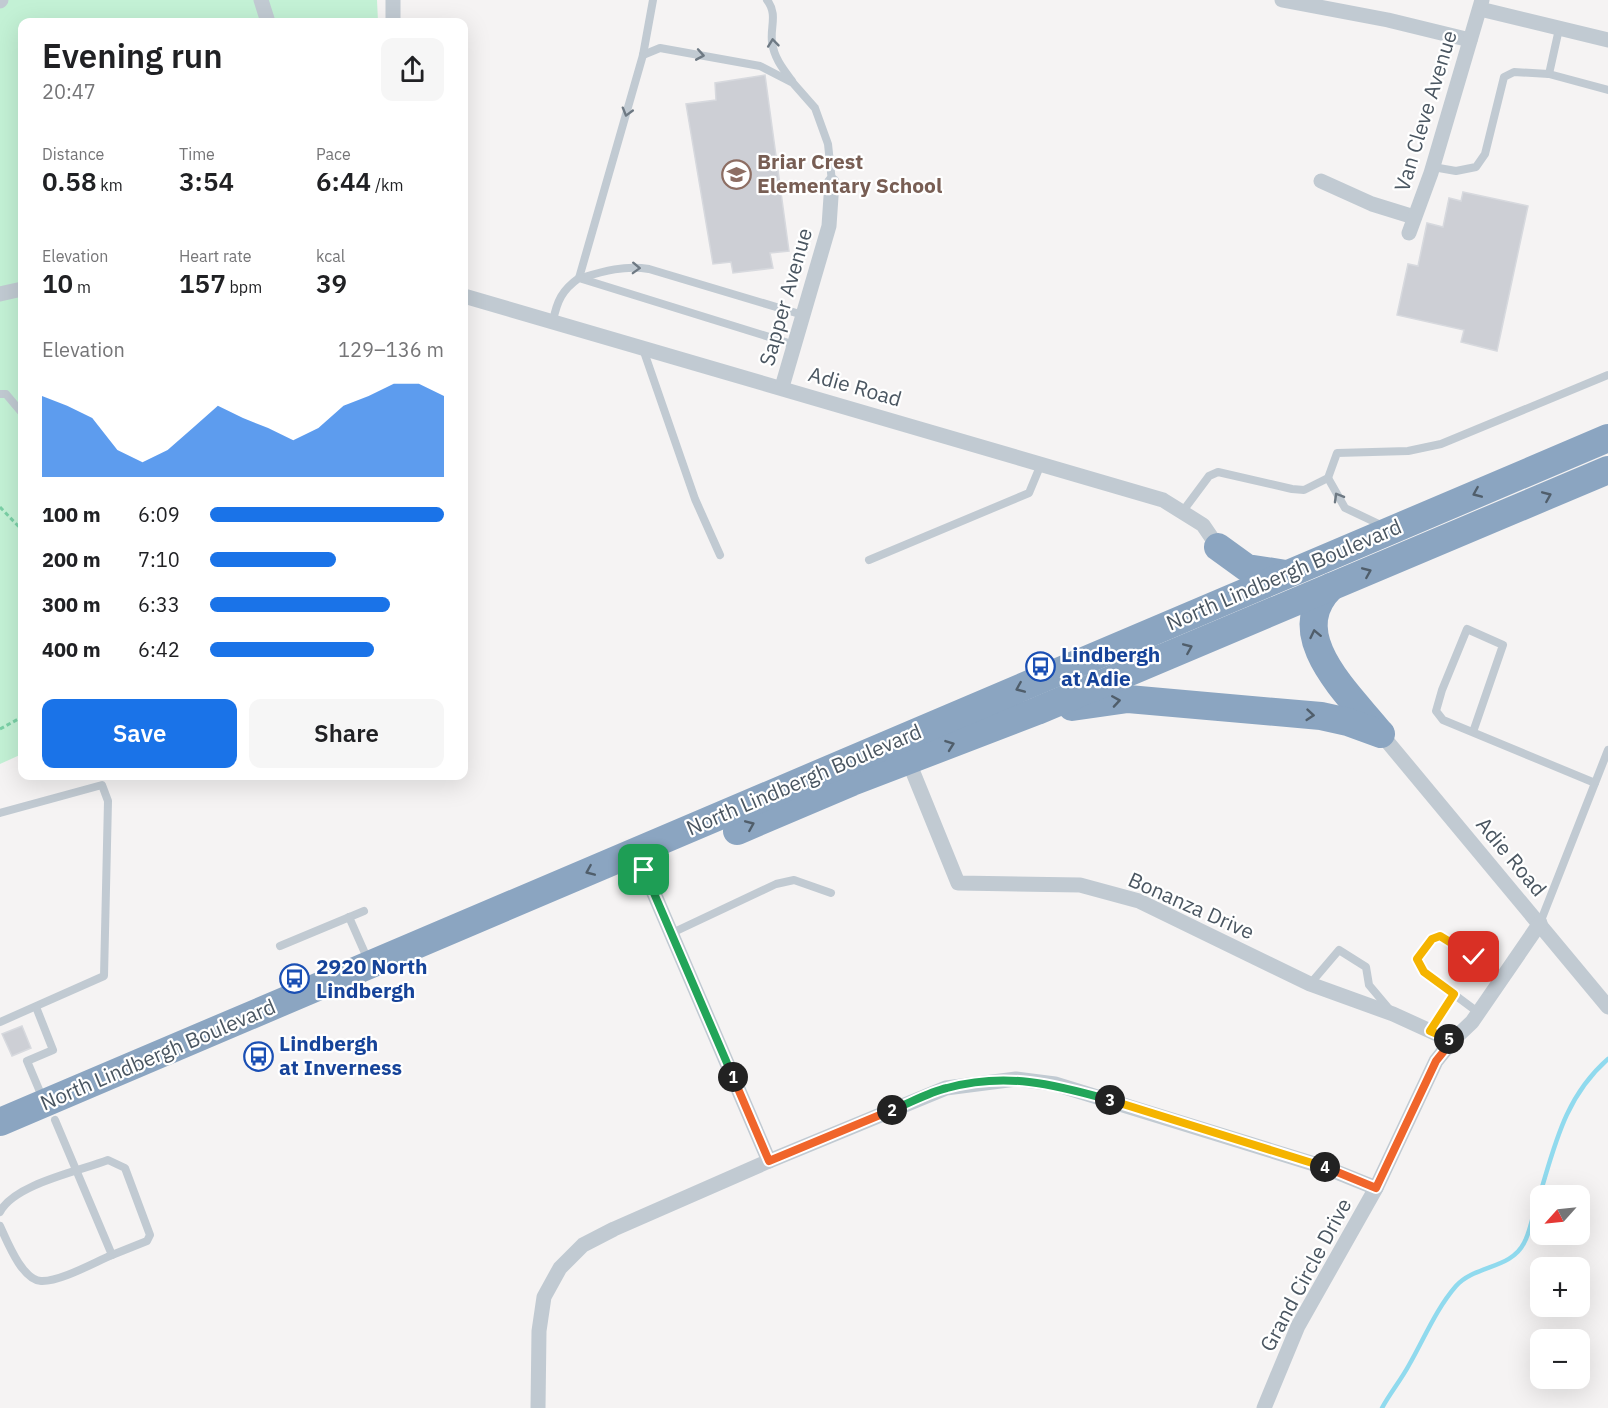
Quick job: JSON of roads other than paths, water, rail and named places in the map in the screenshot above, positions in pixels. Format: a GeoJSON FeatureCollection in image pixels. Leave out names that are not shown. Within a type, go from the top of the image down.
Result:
{"type":"FeatureCollection","features":[{"type":"Feature","properties":{"kind":"highway","name":"North Lindbergh Boulevard"},"geometry":{"type":"LineString","coordinates":[[0,1143],[50,1111],[369,965],[1608,438]]}},
{"type":"Feature","properties":{"kind":"highway","name":"North Lindbergh Boulevard"},"geometry":{"type":"LineString","coordinates":[[0,1122],[50,1111],[644,870],[908,760],[1037,711],[1608,470]]}},
{"type":"Feature","properties":{"kind":"highway"},"geometry":{"type":"LineString","coordinates":[[1218,547],[1247,568],[1286,574]]}},
{"type":"Feature","properties":{"kind":"highway"},"geometry":{"type":"LineString","coordinates":[[1206,609],[1219,593],[1224,577],[1218,547]]}},
{"type":"Feature","properties":{"kind":"highway"},"geometry":{"type":"LineString","coordinates":[[1331,587],[1321,597],[1313,615],[1312,631],[1319,651],[1331,672],[1381,734]]}},
{"type":"Feature","properties":{"kind":"highway"},"geometry":{"type":"LineString","coordinates":[[1037,711],[1128,699],[1321,716],[1348,722],[1381,734]]}},
{"type":"Feature","properties":{"kind":"street"},"geometry":{"type":"LineString","coordinates":[[261,0],[267,18]]}},
{"type":"Feature","properties":{"kind":"street"},"geometry":{"type":"LineString","coordinates":[[393,0],[393,18]]}},
{"type":"Feature","properties":{"kind":"street"},"geometry":{"type":"LineString","coordinates":[[1282,0],[1388,20],[1470,40]]}},
{"type":"Feature","properties":{"kind":"street"},"geometry":{"type":"LineString","coordinates":[[1481,4],[1560,29],[1608,40]]}},
{"type":"Feature","properties":{"kind":"street","name":"Van Cleve Avenue"},"geometry":{"type":"LineString","coordinates":[[1409,233],[1433,167],[1481,4]]}},
{"type":"Feature","properties":{"kind":"street"},"geometry":{"type":"LineString","coordinates":[[1321,181],[1372,204],[1414,218]]}},
{"type":"Feature","properties":{"kind":"street","name":"Sapper Avenue"},"geometry":{"type":"LineString","coordinates":[[782,387],[829,226],[832,182]]}},
{"type":"Feature","properties":{"kind":"street"},"geometry":{"type":"LineString","coordinates":[[0,294],[18,290]]}},
{"type":"Feature","properties":{"kind":"street","name":"Adie Road"},"geometry":{"type":"LineString","coordinates":[[468,297],[642,346],[1163,500],[1183,510],[1203,525],[1218,547]]}},
{"type":"Feature","properties":{"kind":"street","name":"Adie Road"},"geometry":{"type":"LineString","coordinates":[[1381,734],[1608,1007]]}},
{"type":"Feature","properties":{"kind":"street","name":"Bonanza Drive"},"geometry":{"type":"LineString","coordinates":[[908,760],[958,883],[1080,885],[1130,898],[1310,984],[1393,1014],[1452,1041]]}},
{"type":"Feature","properties":{"kind":"street"},"geometry":{"type":"LineString","coordinates":[[644,870],[769,1161]]}},
{"type":"Feature","properties":{"kind":"street"},"geometry":{"type":"LineString","coordinates":[[1376,1188],[1436,1061],[1479,1012],[1540,924]]}},
{"type":"Feature","properties":{"kind":"street","name":"Grand Circle Drive"},"geometry":{"type":"LineString","coordinates":[[538,1408],[539,1331],[544,1297],[560,1268],[583,1245],[614,1228],[946,1088],[1016,1079],[1055,1084],[1112,1100],[1324,1167],[1376,1188],[1298,1326],[1264,1408]]}},
{"type":"Feature","properties":{"kind":"lane"},"geometry":{"type":"LineString","coordinates":[[579,278],[643,55],[653,0]]}},
{"type":"Feature","properties":{"kind":"lane"},"geometry":{"type":"LineString","coordinates":[[767,0],[774,17],[771,40],[776,58],[815,108],[828,144],[832,182]]}},
{"type":"Feature","properties":{"kind":"lane"},"geometry":{"type":"LineString","coordinates":[[1549,74],[1560,29]]}},
{"type":"Feature","properties":{"kind":"lane"},"geometry":{"type":"LineString","coordinates":[[643,55],[660,48],[760,66],[793,82]]}},
{"type":"Feature","properties":{"kind":"lane"},"geometry":{"type":"LineString","coordinates":[[1433,167],[1456,171],[1476,167],[1485,154],[1504,77],[1514,72],[1549,74],[1608,90]]}},
{"type":"Feature","properties":{"kind":"lane"},"geometry":{"type":"LineString","coordinates":[[553,321],[557,302],[565,288],[579,278],[633,266],[650,268],[804,315]]}},
{"type":"Feature","properties":{"kind":"lane"},"geometry":{"type":"LineString","coordinates":[[579,278],[795,345]]}},
{"type":"Feature","properties":{"kind":"lane"},"geometry":{"type":"LineString","coordinates":[[642,346],[695,499],[720,555]]}},
{"type":"Feature","properties":{"kind":"lane"},"geometry":{"type":"LineString","coordinates":[[1183,510],[1209,476],[1218,472],[1304,490],[1328,478],[1337,453],[1408,452],[1441,444],[1608,375]]}},
{"type":"Feature","properties":{"kind":"lane"},"geometry":{"type":"LineString","coordinates":[[0,394],[6,394],[18,408]]}},
{"type":"Feature","properties":{"kind":"lane"},"geometry":{"type":"LineString","coordinates":[[869,560],[1029,493],[1041,464]]}},
{"type":"Feature","properties":{"kind":"lane"},"geometry":{"type":"LineString","coordinates":[[1328,478],[1345,508],[1390,530]]}},
{"type":"Feature","properties":{"kind":"lane"},"geometry":{"type":"LineString","coordinates":[[1473,732],[1503,645],[1467,629],[1442,690],[1436,711],[1443,720],[1595,783]]}},
{"type":"Feature","properties":{"kind":"lane"},"geometry":{"type":"LineString","coordinates":[[1540,924],[1608,750]]}},
{"type":"Feature","properties":{"kind":"lane"},"geometry":{"type":"LineString","coordinates":[[0,813],[102,785],[108,801],[104,976],[0,1022]]}},
{"type":"Feature","properties":{"kind":"lane"},"geometry":{"type":"LineString","coordinates":[[672,933],[776,884],[794,880],[831,893]]}},
{"type":"Feature","properties":{"kind":"lane"},"geometry":{"type":"LineString","coordinates":[[280,946],[364,911]]}},
{"type":"Feature","properties":{"kind":"lane"},"geometry":{"type":"LineString","coordinates":[[349,917],[369,965]]}},
{"type":"Feature","properties":{"kind":"lane"},"geometry":{"type":"LineString","coordinates":[[1474,957],[1440,936],[1432,939],[1417,959],[1419,966],[1479,1012]]}},
{"type":"Feature","properties":{"kind":"lane"},"geometry":{"type":"LineString","coordinates":[[1310,984],[1339,950],[1366,967],[1369,985],[1393,1014]]}},
{"type":"Feature","properties":{"kind":"lane"},"geometry":{"type":"LineString","coordinates":[[1430,1031],[1454,994]]}},
{"type":"Feature","properties":{"kind":"lane"},"geometry":{"type":"LineString","coordinates":[[36,1007],[53,1050],[27,1061],[112,1255]]}},
{"type":"Feature","properties":{"kind":"lane"},"geometry":{"type":"LineString","coordinates":[[0,1212],[3,1205],[25,1189],[108,1160],[125,1168],[150,1235],[141,1245],[67,1274],[41,1281],[34,1279],[18,1263],[0,1226]]}},
{"type":"Feature","properties":{"kind":"waterway"},"geometry":{"type":"LineString","coordinates":[[1382,1408],[1406,1371],[1436,1314],[1456,1286],[1473,1274],[1511,1258],[1524,1243],[1560,1130],[1579,1093],[1608,1059]]}},
{"type":"Feature","properties":{"kind":"place","name":"Briar Crest Elementary School"},"geometry":{"type":"Point","coordinates":[736,174]}},
{"type":"Feature","properties":{"kind":"place","name":"Lindbergh at Adie"},"geometry":{"type":"Point","coordinates":[1040,667]}},
{"type":"Feature","properties":{"kind":"place","name":"2920 North Lindbergh"},"geometry":{"type":"Point","coordinates":[295,979]}},
{"type":"Feature","properties":{"kind":"place","name":"Lindbergh at Inverness"},"geometry":{"type":"Point","coordinates":[258,1056]}}]}
